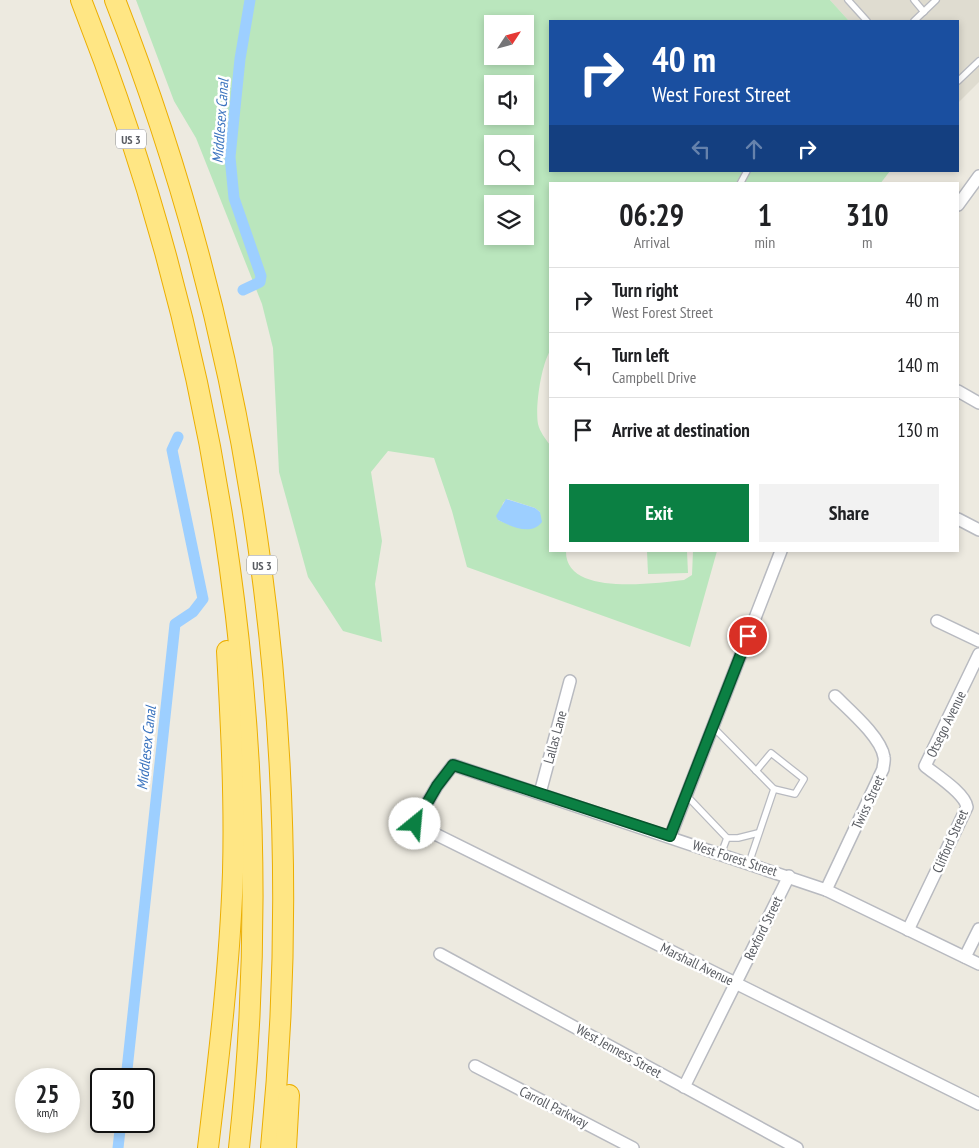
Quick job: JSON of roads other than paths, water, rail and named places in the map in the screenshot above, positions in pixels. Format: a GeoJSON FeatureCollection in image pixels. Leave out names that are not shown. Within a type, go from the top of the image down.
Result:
{"type":"FeatureCollection","features":[{"type":"Feature","properties":{"kind":"highway","name":"US 3"},"geometry":{"type":"LineString","coordinates":[[81,0],[118,101],[157,223],[187,337],[218,489],[239,645],[251,820],[251,986],[247,1064],[239,1148]]}},
{"type":"Feature","properties":{"kind":"highway","name":"US 3"},"geometry":{"type":"LineString","coordinates":[[115,0],[146,84],[183,197],[204,271],[232,388],[253,502],[264,579],[274,668],[282,775],[285,893],[280,1050],[271,1148]]}},
{"type":"Feature","properties":{"kind":"highway"},"geometry":{"type":"LineString","coordinates":[[208,1148],[226,988],[233,870],[232,751],[218,489]]}},
{"type":"Feature","properties":{"kind":"highway"},"geometry":{"type":"LineString","coordinates":[[282,775],[291,891],[292,971],[292,1048],[286,1148]]}},
{"type":"Feature","properties":{"kind":"street"},"geometry":{"type":"LineString","coordinates":[[959,205],[979,176]]}},
{"type":"Feature","properties":{"kind":"street"},"geometry":{"type":"LineString","coordinates":[[959,392],[979,403]]}},
{"type":"Feature","properties":{"kind":"street"},"geometry":{"type":"LineString","coordinates":[[959,520],[979,530]]}},
{"type":"Feature","properties":{"kind":"street"},"geometry":{"type":"LineString","coordinates":[[670,836],[781,552]]}},
{"type":"Feature","properties":{"kind":"street"},"geometry":{"type":"LineString","coordinates":[[937,621],[979,641]]}},
{"type":"Feature","properties":{"kind":"street","name":"Otsego Avenue"},"geometry":{"type":"LineString","coordinates":[[925,766],[979,654]]}},
{"type":"Feature","properties":{"kind":"street","name":"Lallas Lane"},"geometry":{"type":"LineString","coordinates":[[540,793],[570,681]]}},
{"type":"Feature","properties":{"kind":"street","name":"Twiss Street"},"geometry":{"type":"LineString","coordinates":[[826,890],[883,769],[884,757],[875,740],[859,720],[835,696]]}},
{"type":"Feature","properties":{"kind":"street","name":"West Forest Street"},"geometry":{"type":"LineString","coordinates":[[415,824],[437,786],[453,765],[789,876],[826,890],[979,964]]}},
{"type":"Feature","properties":{"kind":"street","name":"Clifford Street"},"geometry":{"type":"LineString","coordinates":[[908,930],[967,807],[960,794],[925,766]]}},
{"type":"Feature","properties":{"kind":"street","name":"Marshall Avenue"},"geometry":{"type":"LineString","coordinates":[[415,824],[979,1104]]}},
{"type":"Feature","properties":{"kind":"street","name":"Rexford Street"},"geometry":{"type":"LineString","coordinates":[[684,1087],[789,876]]}},
{"type":"Feature","properties":{"kind":"street"},"geometry":{"type":"LineString","coordinates":[[966,957],[979,929]]}},
{"type":"Feature","properties":{"kind":"street","name":"West Jenness Street"},"geometry":{"type":"LineString","coordinates":[[440,954],[797,1148]]}},
{"type":"Feature","properties":{"kind":"street","name":"Carroll Parkway"},"geometry":{"type":"LineString","coordinates":[[474,1066],[633,1148]]}},
{"type":"Feature","properties":{"kind":"lane"},"geometry":{"type":"LineString","coordinates":[[848,0],[866,20]]}},
{"type":"Feature","properties":{"kind":"lane"},"geometry":{"type":"LineString","coordinates":[[914,0],[924,12]]}},
{"type":"Feature","properties":{"kind":"lane"},"geometry":{"type":"LineString","coordinates":[[915,20],[936,0]]}},
{"type":"Feature","properties":{"kind":"lane"},"geometry":{"type":"LineString","coordinates":[[959,79],[979,61]]}},
{"type":"Feature","properties":{"kind":"lane"},"geometry":{"type":"LineString","coordinates":[[713,728],[756,771],[774,789],[795,794],[804,779],[771,753],[756,771]]}},
{"type":"Feature","properties":{"kind":"lane"},"geometry":{"type":"LineString","coordinates":[[749,863],[774,789]]}},
{"type":"Feature","properties":{"kind":"lane"},"geometry":{"type":"LineString","coordinates":[[686,795],[727,838],[738,838],[758,833]]}},
{"type":"Feature","properties":{"kind":"lane"},"geometry":{"type":"LineString","coordinates":[[721,854],[727,838]]}},
{"type":"Feature","properties":{"kind":"water"},"geometry":{"type":"Polygon","coordinates":[[[506,499],[535,508],[540,512],[542,522],[532,529],[521,529],[498,520],[496,516],[506,499]]]}},
{"type":"Feature","properties":{"kind":"waterway","name":"Middlesex Canal"},"geometry":{"type":"LineString","coordinates":[[243,290],[260,282],[261,276],[234,198],[230,157],[240,59],[250,0]]}},
{"type":"Feature","properties":{"kind":"waterway","name":"Middlesex Canal"},"geometry":{"type":"LineString","coordinates":[[127,1068],[175,624],[193,612],[203,599],[172,450],[178,437]]}},
{"type":"Feature","properties":{"kind":"waterway","name":"Middlesex Canal"},"geometry":{"type":"LineString","coordinates":[[118,1148],[120,1133]]}}]}
